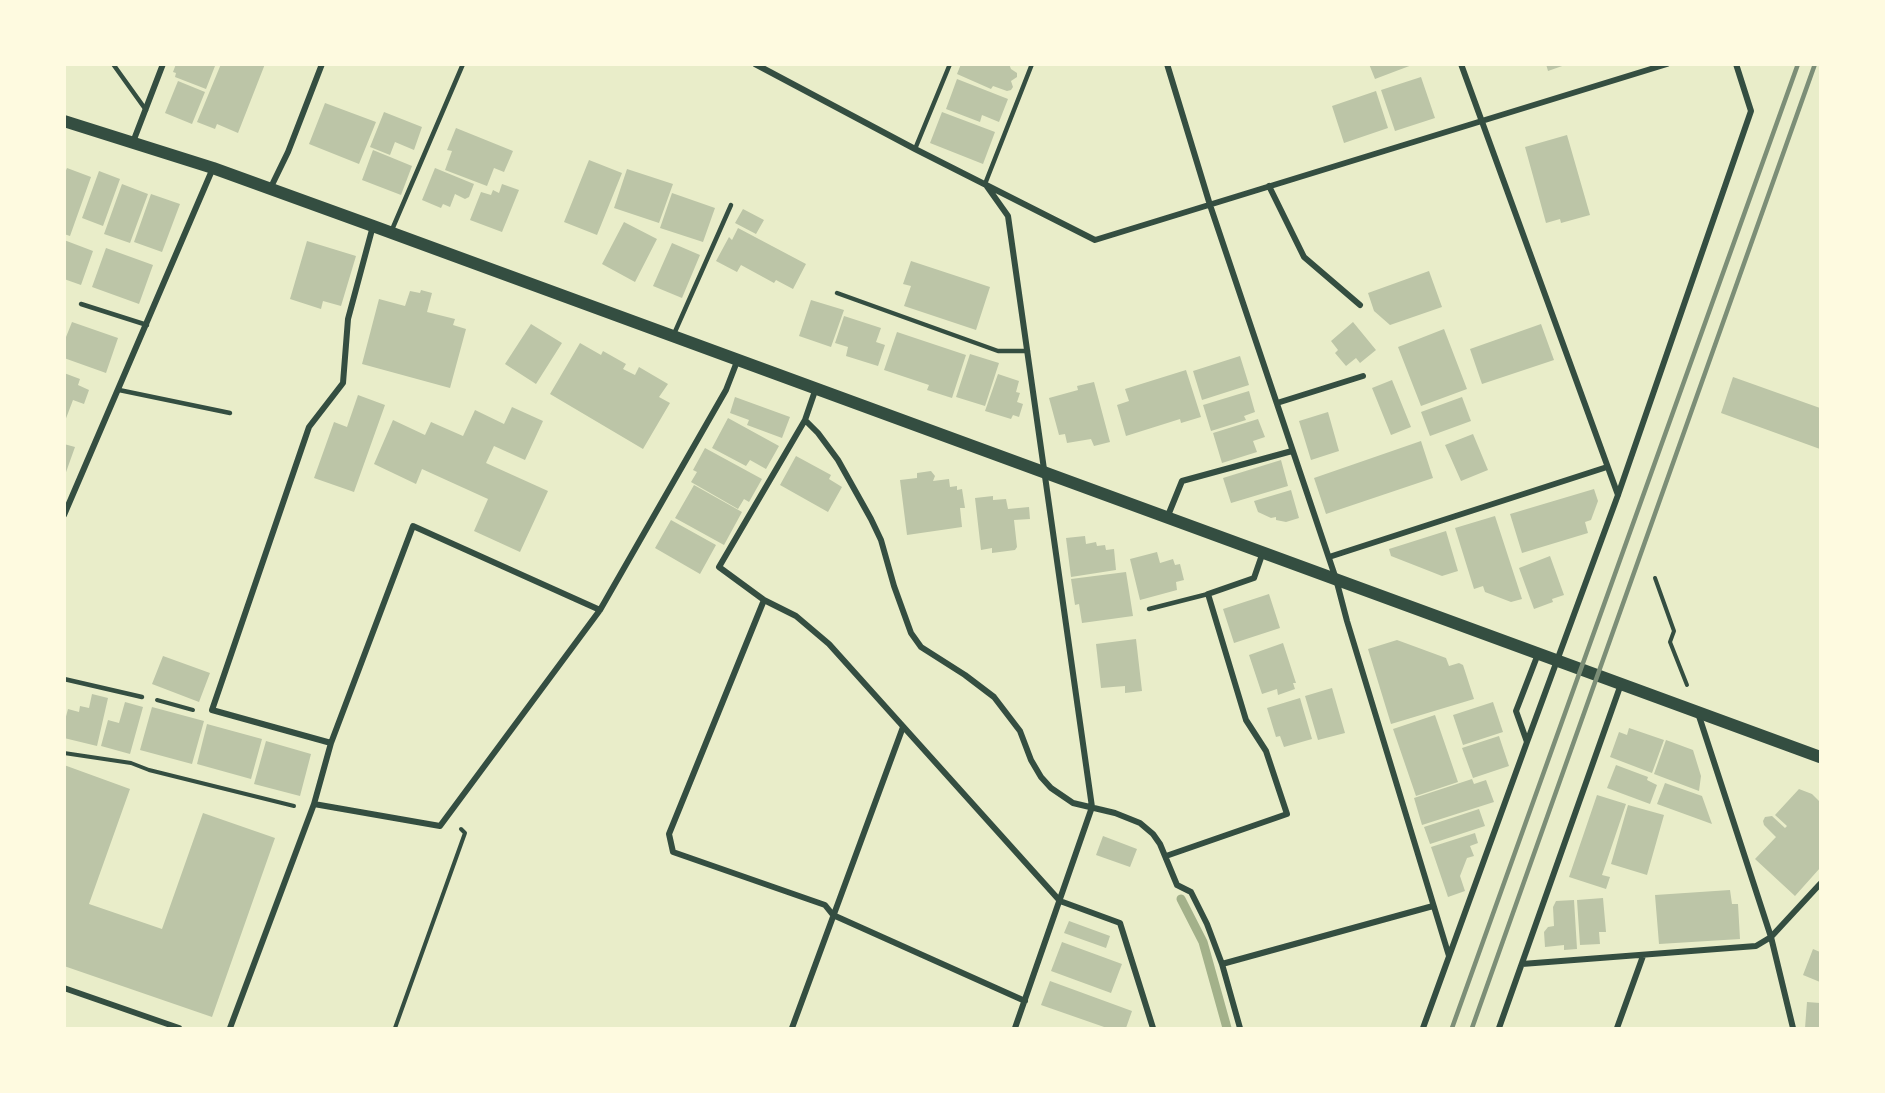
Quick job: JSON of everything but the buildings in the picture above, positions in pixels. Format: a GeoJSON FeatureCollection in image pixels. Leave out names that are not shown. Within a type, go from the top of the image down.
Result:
{"type":"FeatureCollection","features":[{"type":"Feature","properties":{"kind":"main road"},"geometry":{"type":"LineString","coordinates":[[64,122],[213,168],[391,232],[1821,757]]}},
{"type":"Feature","properties":{"kind":"street"},"geometry":{"type":"LineString","coordinates":[[133,143],[163,64]]}},
{"type":"Feature","properties":{"kind":"street"},"geometry":{"type":"LineString","coordinates":[[270,189],[288,152],[322,64]]}},
{"type":"Feature","properties":{"kind":"street"},"geometry":{"type":"LineString","coordinates":[[755,64],[915,149],[1095,240],[1667,64]]}},
{"type":"Feature","properties":{"kind":"street"},"geometry":{"type":"LineString","coordinates":[[1167,64],[1210,205],[1336,579],[1449,956]]}},
{"type":"Feature","properties":{"kind":"street"},"geometry":{"type":"LineString","coordinates":[[1461,64],[1618,495]]}},
{"type":"Feature","properties":{"kind":"street"},"geometry":{"type":"LineString","coordinates":[[1423,1029],[1618,495],[1751,111],[1736,64]]}},
{"type":"Feature","properties":{"kind":"street"},"geometry":{"type":"LineString","coordinates":[[64,515],[213,168]]}},
{"type":"Feature","properties":{"kind":"street"},"geometry":{"type":"LineString","coordinates":[[985,184],[1008,216],[1092,807],[1014,1029]]}},
{"type":"Feature","properties":{"kind":"street"},"geometry":{"type":"LineString","coordinates":[[1269,186],[1304,257],[1360,305]]}},
{"type":"Feature","properties":{"kind":"street"},"geometry":{"type":"LineString","coordinates":[[331,743],[212,710],[309,427],[343,383],[348,319],[373,226]]}},
{"type":"Feature","properties":{"kind":"street"},"geometry":{"type":"LineString","coordinates":[[313,807],[440,826],[600,610],[726,390],[738,359]]}},
{"type":"Feature","properties":{"kind":"street"},"geometry":{"type":"LineString","coordinates":[[1277,403],[1363,376]]}},
{"type":"Feature","properties":{"kind":"street"},"geometry":{"type":"LineString","coordinates":[[816,387],[805,420],[719,567],[764,600],[796,616],[829,644],[1060,901],[1120,923],[1153,1029]]}},
{"type":"Feature","properties":{"kind":"street"},"geometry":{"type":"LineString","coordinates":[[805,420],[838,460],[867,511],[881,540],[911,633],[921,647],[994,697],[1020,731],[1023,744],[1041,777],[1051,788],[1073,803],[1115,813],[1140,824],[1154,834],[1178,885],[1191,892],[1207,924],[1222,964],[1240,1029]]}},
{"type":"Feature","properties":{"kind":"street"},"geometry":{"type":"LineString","coordinates":[[1167,518],[1182,482],[1292,451]]}},
{"type":"Feature","properties":{"kind":"street"},"geometry":{"type":"LineString","coordinates":[[1329,557],[1608,466]]}},
{"type":"Feature","properties":{"kind":"street"},"geometry":{"type":"LineString","coordinates":[[231,1029],[313,807],[331,743],[413,526],[600,610]]}},
{"type":"Feature","properties":{"kind":"street"},"geometry":{"type":"LineString","coordinates":[[1166,856],[1287,814],[1266,751],[1246,720],[1208,594],[1254,578],[1263,552]]}},
{"type":"Feature","properties":{"kind":"street"},"geometry":{"type":"LineString","coordinates":[[764,600],[669,834],[674,852],[825,905],[833,915],[1025,1001]]}},
{"type":"Feature","properties":{"kind":"street"},"geometry":{"type":"LineString","coordinates":[[1527,742],[1516,711],[1539,654]]}},
{"type":"Feature","properties":{"kind":"street"},"geometry":{"type":"LineString","coordinates":[[1499,1029],[1621,684]]}},
{"type":"Feature","properties":{"kind":"street"},"geometry":{"type":"LineString","coordinates":[[1698,712],[1771,937],[1793,1029]]}},
{"type":"Feature","properties":{"kind":"street"},"geometry":{"type":"LineString","coordinates":[[792,1029],[903,727]]}},
{"type":"Feature","properties":{"kind":"street"},"geometry":{"type":"LineString","coordinates":[[1522,964],[1756,946],[1771,937],[1821,884]]}},
{"type":"Feature","properties":{"kind":"street"},"geometry":{"type":"LineString","coordinates":[[1222,964],[1433,906]]}},
{"type":"Feature","properties":{"kind":"street"},"geometry":{"type":"LineString","coordinates":[[1619,1028],[1643,956]]}},
{"type":"Feature","properties":{"kind":"street"},"geometry":{"type":"LineString","coordinates":[[64,988],[179,1029]]}},
{"type":"Feature","properties":{"kind":"lane"},"geometry":{"type":"LineString","coordinates":[[114,64],[146,110]]}},
{"type":"Feature","properties":{"kind":"lane"},"geometry":{"type":"LineString","coordinates":[[391,232],[463,64]]}},
{"type":"Feature","properties":{"kind":"lane"},"geometry":{"type":"LineString","coordinates":[[915,149],[950,64]]}},
{"type":"Feature","properties":{"kind":"lane"},"geometry":{"type":"LineString","coordinates":[[985,184],[1032,64]]}},
{"type":"Feature","properties":{"kind":"lane"},"geometry":{"type":"LineString","coordinates":[[673,335],[731,205]]}},
{"type":"Feature","properties":{"kind":"lane"},"geometry":{"type":"LineString","coordinates":[[837,292],[998,351],[1028,351]]}},
{"type":"Feature","properties":{"kind":"lane"},"geometry":{"type":"LineString","coordinates":[[81,304],[147,325]]}},
{"type":"Feature","properties":{"kind":"lane"},"geometry":{"type":"LineString","coordinates":[[118,390],[230,413]]}},
{"type":"Feature","properties":{"kind":"lane"},"geometry":{"type":"LineString","coordinates":[[1149,609],[1208,594]]}},
{"type":"Feature","properties":{"kind":"lane"},"geometry":{"type":"LineString","coordinates":[[64,679],[142,697]]}},
{"type":"Feature","properties":{"kind":"path"},"geometry":{"type":"LineString","coordinates":[[1655,578],[1674,631],[1670,642],[1698,712]]}},
{"type":"Feature","properties":{"kind":"path"},"geometry":{"type":"LineString","coordinates":[[150,699],[200,712],[212,710]]}},
{"type":"Feature","properties":{"kind":"path"},"geometry":{"type":"LineString","coordinates":[[64,753],[131,763],[149,770],[313,807]]}},
{"type":"Feature","properties":{"kind":"path"},"geometry":{"type":"LineString","coordinates":[[395,1029],[465,833],[447,818]]}},
{"type":"Feature","properties":{"kind":"waterway"},"geometry":{"type":"LineString","coordinates":[[1181,899],[1203,942],[1227,1028]]}},
{"type":"Feature","properties":{"kind":"railway"},"geometry":{"type":"LineString","coordinates":[[1452,1028],[1798,64]]}},
{"type":"Feature","properties":{"kind":"railway"},"geometry":{"type":"LineString","coordinates":[[1472,1028],[1815,64]]}}]}
